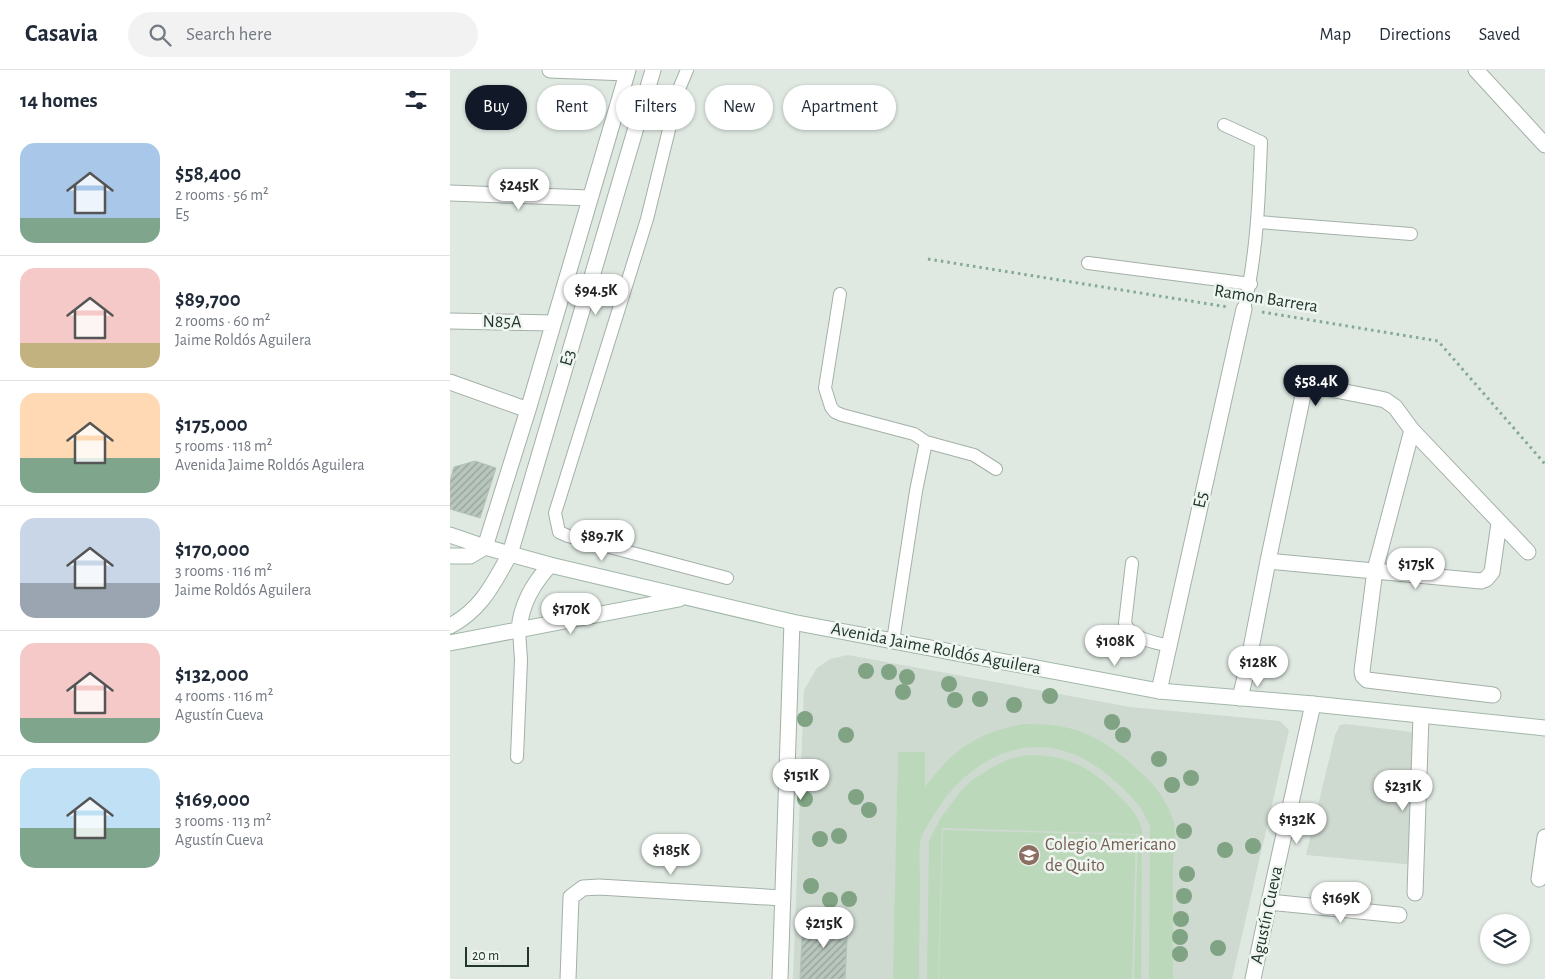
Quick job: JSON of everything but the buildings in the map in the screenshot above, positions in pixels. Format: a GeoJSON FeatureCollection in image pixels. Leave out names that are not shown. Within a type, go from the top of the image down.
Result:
{"type":"FeatureCollection","features":[{"type":"Feature","properties":{"kind":"street"},"geometry":{"type":"LineString","coordinates":[[550,70],[628,72]]}},
{"type":"Feature","properties":{"kind":"street","name":"E3"},"geometry":{"type":"LineString","coordinates":[[450,626],[466,618],[485,598],[510,554],[653,70]]}},
{"type":"Feature","properties":{"kind":"street"},"geometry":{"type":"LineString","coordinates":[[1476,70],[1545,144]]}},
{"type":"Feature","properties":{"kind":"street","name":"E3"},"geometry":{"type":"LineString","coordinates":[[485,547],[528,410],[628,72]]}},
{"type":"Feature","properties":{"kind":"street"},"geometry":{"type":"LineString","coordinates":[[450,193],[590,198]]}},
{"type":"Feature","properties":{"kind":"street","name":"E5"},"geometry":{"type":"LineString","coordinates":[[1159,691],[1244,309]]}},
{"type":"Feature","properties":{"kind":"street","name":"N85A"},"geometry":{"type":"LineString","coordinates":[[450,321],[553,323]]}},
{"type":"Feature","properties":{"kind":"street"},"geometry":{"type":"LineString","coordinates":[[450,382],[528,410]]}},
{"type":"Feature","properties":{"kind":"street"},"geometry":{"type":"LineString","coordinates":[[1240,698],[1303,396],[1307,390],[1320,387],[1385,400],[1395,407],[1412,430],[1528,552]]}},
{"type":"Feature","properties":{"kind":"street"},"geometry":{"type":"LineString","coordinates":[[1412,430],[1375,570],[1362,676],[1367,680],[1493,695]]}},
{"type":"Feature","properties":{"kind":"street"},"geometry":{"type":"LineString","coordinates":[[1268,561],[1481,581],[1486,579],[1492,572],[1499,523]]}},
{"type":"Feature","properties":{"kind":"street"},"geometry":{"type":"LineString","coordinates":[[450,535],[510,554]]}},
{"type":"Feature","properties":{"kind":"street"},"geometry":{"type":"LineString","coordinates":[[450,556],[470,556],[485,547]]}},
{"type":"Feature","properties":{"kind":"street","name":"Avenida Jaime Roldós Aguilera"},"geometry":{"type":"LineString","coordinates":[[510,554],[792,622],[1159,691],[1313,704],[1545,728]]}},
{"type":"Feature","properties":{"kind":"street"},"geometry":{"type":"LineString","coordinates":[[519,630],[520,619],[530,590],[550,565]]}},
{"type":"Feature","properties":{"kind":"street"},"geometry":{"type":"LineString","coordinates":[[450,643],[686,597]]}},
{"type":"Feature","properties":{"kind":"street"},"geometry":{"type":"LineString","coordinates":[[780,979],[792,622]]}},
{"type":"Feature","properties":{"kind":"street","name":"Agustín Cueva"},"geometry":{"type":"LineString","coordinates":[[1253,979],[1313,704]]}},
{"type":"Feature","properties":{"kind":"street"},"geometry":{"type":"LineString","coordinates":[[1415,893],[1421,716]]}},
{"type":"Feature","properties":{"kind":"street"},"geometry":{"type":"LineString","coordinates":[[1539,879],[1545,837]]}},
{"type":"Feature","properties":{"kind":"street"},"geometry":{"type":"LineString","coordinates":[[568,979],[571,897],[583,888],[599,887],[783,898]]}},
{"type":"Feature","properties":{"kind":"street"},"geometry":{"type":"LineString","coordinates":[[1269,902],[1400,915]]}},
{"type":"Feature","properties":{"kind":"lane"},"geometry":{"type":"LineString","coordinates":[[687,70],[679,89],[647,219],[555,513],[559,532],[568,536],[727,578]]}},
{"type":"Feature","properties":{"kind":"lane"},"geometry":{"type":"LineString","coordinates":[[1224,125],[1261,142],[1258,222],[1250,284],[1244,309]]}},
{"type":"Feature","properties":{"kind":"lane"},"geometry":{"type":"LineString","coordinates":[[1258,222],[1412,234]]}},
{"type":"Feature","properties":{"kind":"lane"},"geometry":{"type":"LineString","coordinates":[[1088,262],[1250,284]]}},
{"type":"Feature","properties":{"kind":"lane"},"geometry":{"type":"LineString","coordinates":[[840,294],[825,388],[831,407],[835,412],[914,434],[926,442],[974,455],[996,469]]}},
{"type":"Feature","properties":{"kind":"lane"},"geometry":{"type":"LineString","coordinates":[[893,641],[916,491],[926,442]]}},
{"type":"Feature","properties":{"kind":"lane"},"geometry":{"type":"LineString","coordinates":[[1132,563],[1125,623],[1127,628],[1133,634],[1169,646]]}},
{"type":"Feature","properties":{"kind":"lane"},"geometry":{"type":"LineString","coordinates":[[517,757],[521,660],[519,630]]}},
{"type":"Feature","properties":{"kind":"path","name":"Ramon Barrera"},"geometry":{"type":"LineString","coordinates":[[928,259],[1438,341],[1545,464]]}},
{"type":"Feature","properties":{"kind":"shaded area","name":"Colegio Americano de Quito"},"geometry":{"type":"Polygon","coordinates":[[[848,655],[1130,707],[1280,721],[1289,730],[1232,979],[793,979],[804,690],[817,668],[830,659],[848,655]]]}},
{"type":"Feature","properties":{"kind":"shaded area"},"geometry":{"type":"Polygon","coordinates":[[[1346,724],[1420,733],[1415,865],[1306,855],[1335,735],[1340,725],[1346,724]]]}},
{"type":"Feature","properties":{"kind":"green space"},"geometry":{"type":"Polygon","coordinates":[[[1024,724],[1042,724],[1072,729],[1097,739],[1136,768],[1148,779],[1163,798],[1173,820],[1175,830],[1173,861],[1173,979],[1149,979],[1150,826],[1143,813],[1136,802],[1116,782],[1094,765],[1072,754],[1050,748],[1028,748],[1006,752],[985,762],[965,777],[946,797],[928,824],[921,839],[920,848],[919,979],[893,979],[898,752],[925,752],[925,787],[946,762],[967,745],[992,732],[1024,724]]]}},
{"type":"Feature","properties":{"kind":"green space"},"geometry":{"type":"Polygon","coordinates":[[[1040,755],[1073,762],[1092,773],[1111,788],[1136,815],[1142,828],[1141,979],[1134,979],[1138,834],[942,828],[938,979],[927,979],[929,841],[940,819],[961,791],[972,780],[998,764],[1012,758],[1040,755]]]}},
{"type":"Feature","properties":{"kind":"green space"},"geometry":{"type":"Polygon","coordinates":[[[943,830],[1136,835],[1132,979],[939,979],[943,830]]]}},
{"type":"Feature","properties":{"kind":"place","name":"Colegio Americano de Quito"},"geometry":{"type":"Point","coordinates":[1029,855]}}]}
